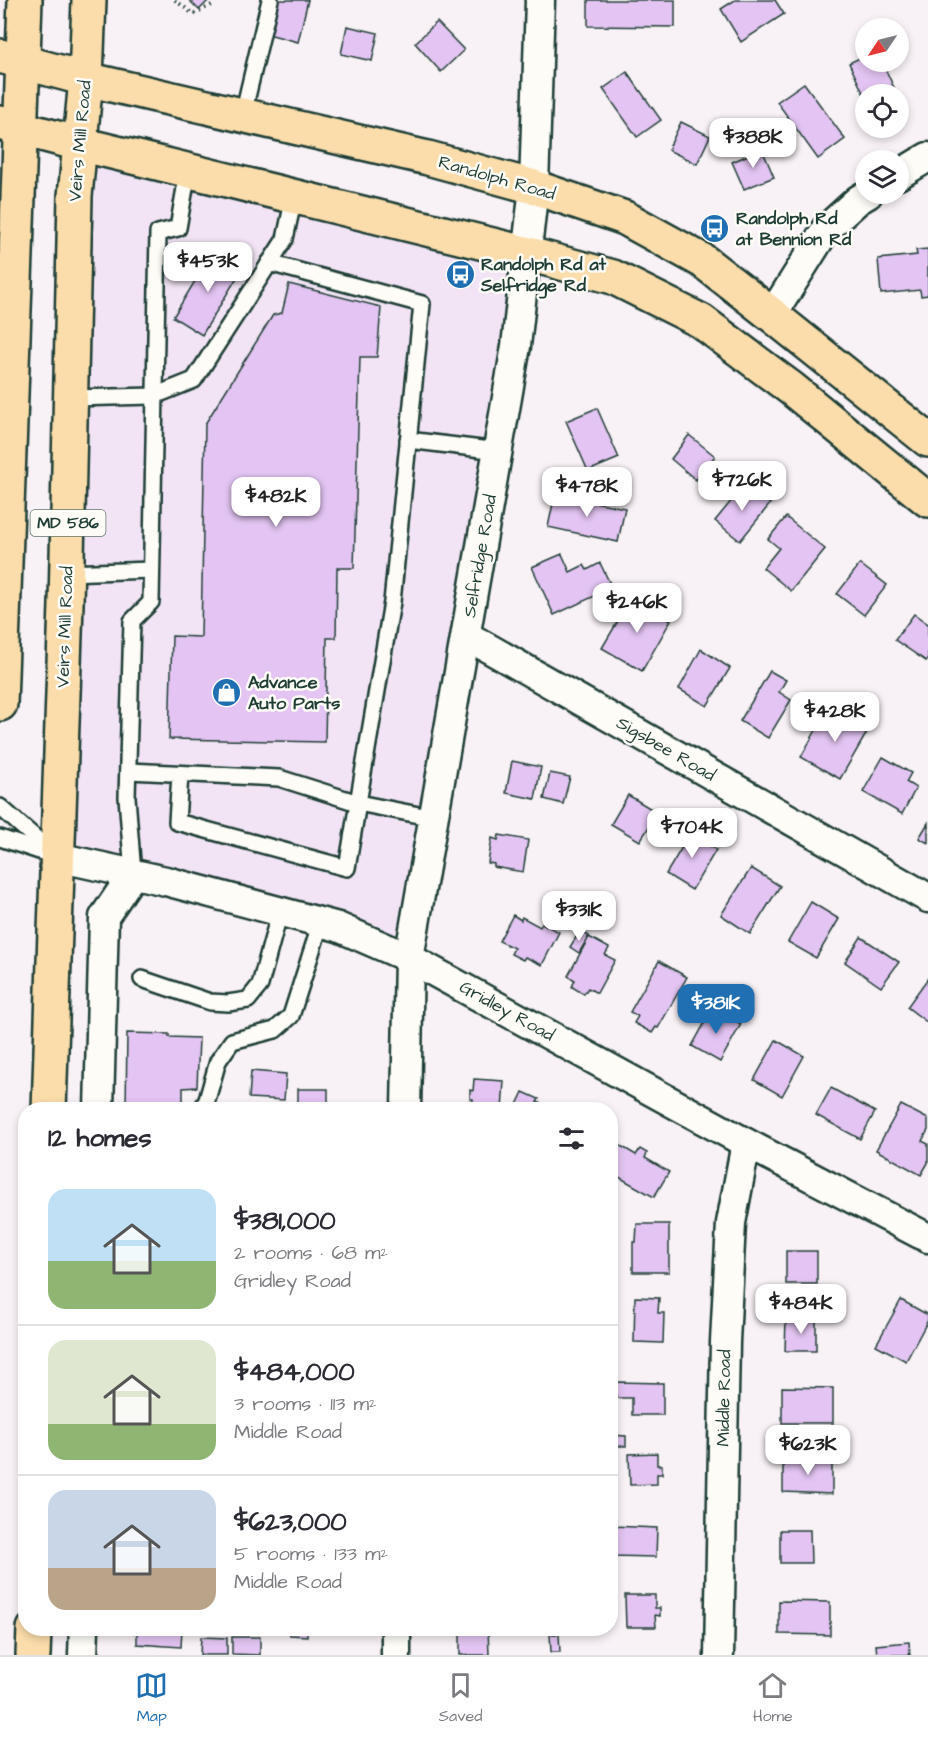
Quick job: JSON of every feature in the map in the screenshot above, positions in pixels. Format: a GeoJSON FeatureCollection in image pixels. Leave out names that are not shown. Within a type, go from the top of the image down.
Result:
{"type":"FeatureCollection","features":[{"type":"Feature","properties":{"kind":"main road","name":"MD 586"},"geometry":{"type":"LineString","coordinates":[[0,704],[12,59],[25,0]]}},
{"type":"Feature","properties":{"kind":"main road","name":"Veirs Mill Road"},"geometry":{"type":"LineString","coordinates":[[49,1102],[75,196],[86,79],[89,0]]}},
{"type":"Feature","properties":{"kind":"main road","name":"Randolph Road"},"geometry":{"type":"LineString","coordinates":[[12,59],[86,79],[428,158],[534,188],[625,218],[703,261],[928,440]]}},
{"type":"Feature","properties":{"kind":"main road"},"geometry":{"type":"LineString","coordinates":[[11,126],[525,253],[613,277],[701,321],[792,389],[928,500]]}},
{"type":"Feature","properties":{"kind":"main road"},"geometry":{"type":"LineString","coordinates":[[33,1655],[34,1636]]}},
{"type":"Feature","properties":{"kind":"street","name":"Selfridge Road"},"geometry":{"type":"LineString","coordinates":[[406,1102],[409,958],[516,346],[534,188],[540,0]]}},
{"type":"Feature","properties":{"kind":"street"},"geometry":{"type":"LineString","coordinates":[[909,168],[928,157]]}},
{"type":"Feature","properties":{"kind":"street"},"geometry":{"type":"LineString","coordinates":[[772,315],[826,229],[855,203]]}},
{"type":"Feature","properties":{"kind":"street","name":"Sigsbee Road"},"geometry":{"type":"LineString","coordinates":[[467,636],[928,898]]}},
{"type":"Feature","properties":{"kind":"street","name":"Gridley Road"},"geometry":{"type":"LineString","coordinates":[[57,857],[134,874],[321,922],[338,927],[409,958],[746,1143],[928,1239]]}},
{"type":"Feature","properties":{"kind":"street"},"geometry":{"type":"LineString","coordinates":[[99,1102],[104,917],[134,874]]}},
{"type":"Feature","properties":{"kind":"street","name":"Middle Road"},"geometry":{"type":"LineString","coordinates":[[719,1655],[725,1342],[731,1223],[746,1143]]}},
{"type":"Feature","properties":{"kind":"street"},"geometry":{"type":"LineString","coordinates":[[83,1655],[84,1636]]}},
{"type":"Feature","properties":{"kind":"street"},"geometry":{"type":"LineString","coordinates":[[396,1636],[396,1655]]}},
{"type":"Feature","properties":{"kind":"lane"},"geometry":{"type":"LineString","coordinates":[[243,114],[270,0]]}},
{"type":"Feature","properties":{"kind":"lane"},"geometry":{"type":"LineString","coordinates":[[134,874],[127,797],[132,621],[151,602],[158,233],[178,228],[188,171]]}},
{"type":"Feature","properties":{"kind":"lane"},"geometry":{"type":"LineString","coordinates":[[71,398],[154,396],[194,380],[285,239],[294,197]]}},
{"type":"Feature","properties":{"kind":"lane"},"geometry":{"type":"LineString","coordinates":[[180,774],[177,822],[347,868],[392,602],[422,304],[269,263]]}},
{"type":"Feature","properties":{"kind":"lane"},"geometry":{"type":"LineString","coordinates":[[408,440],[498,450]]}},
{"type":"Feature","properties":{"kind":"lane"},"geometry":{"type":"LineString","coordinates":[[66,573],[151,570]]}},
{"type":"Feature","properties":{"kind":"lane"},"geometry":{"type":"LineString","coordinates":[[128,771],[279,778],[358,803],[434,818]]}},
{"type":"Feature","properties":{"kind":"lane"},"geometry":{"type":"LineString","coordinates":[[0,807],[57,857]]}},
{"type":"Feature","properties":{"kind":"lane"},"geometry":{"type":"LineString","coordinates":[[0,837],[57,857]]}},
{"type":"Feature","properties":{"kind":"lane"},"geometry":{"type":"LineString","coordinates":[[142,979],[210,1002],[228,1003],[248,1000],[260,985],[280,912]]}},
{"type":"Feature","properties":{"kind":"lane"},"geometry":{"type":"LineString","coordinates":[[206,1102],[218,1061],[232,1041],[275,1030],[291,1016],[321,922]]}},
{"type":"Feature","properties":{"kind":"path"},"geometry":{"type":"LineString","coordinates":[[175,0],[193,14],[214,4]]}},
{"type":"Feature","properties":{"kind":"shaded area"},"geometry":{"type":"Polygon","coordinates":[[[80,144],[525,253],[409,958],[57,857],[80,144]]]}},
{"type":"Feature","properties":{"kind":"building"},"geometry":{"type":"Polygon","coordinates":[[[189,0],[209,0],[199,10],[189,0]]]}},
{"type":"Feature","properties":{"kind":"building"},"geometry":{"type":"Polygon","coordinates":[[[276,0],[308,0],[298,42],[268,34],[276,0]]]}},
{"type":"Feature","properties":{"kind":"building"},"geometry":{"type":"Polygon","coordinates":[[[588,0],[675,0],[675,27],[588,26],[588,0]]]}},
{"type":"Feature","properties":{"kind":"building"},"geometry":{"type":"Polygon","coordinates":[[[735,0],[775,0],[784,14],[741,42],[721,9],[735,0]]]}},
{"type":"Feature","properties":{"kind":"building"},"geometry":{"type":"Polygon","coordinates":[[[437,22],[464,50],[441,72],[415,43],[437,22]]]}},
{"type":"Feature","properties":{"kind":"building"},"geometry":{"type":"Polygon","coordinates":[[[347,26],[378,33],[372,61],[341,54],[347,26]]]}},
{"type":"Feature","properties":{"kind":"building"},"geometry":{"type":"Polygon","coordinates":[[[855,60],[855,72],[887,72],[892,84],[859,84],[849,63],[855,60]]]}},
{"type":"Feature","properties":{"kind":"building"},"geometry":{"type":"Polygon","coordinates":[[[627,72],[661,120],[637,137],[603,89],[627,72]]]}},
{"type":"Feature","properties":{"kind":"building"},"geometry":{"type":"Polygon","coordinates":[[[804,83],[845,139],[818,159],[777,102],[804,83]]]}},
{"type":"Feature","properties":{"kind":"building"},"geometry":{"type":"Polygon","coordinates":[[[681,122],[710,136],[697,164],[668,150],[681,122]]]}},
{"type":"Feature","properties":{"kind":"building"},"geometry":{"type":"Polygon","coordinates":[[[762,149],[774,177],[744,189],[732,162],[762,149]]]}},
{"type":"Feature","properties":{"kind":"building"},"geometry":{"type":"Polygon","coordinates":[[[928,249],[928,295],[921,296],[920,290],[881,294],[878,259],[917,255],[916,250],[928,249]]]}},
{"type":"Feature","properties":{"kind":"building"},"geometry":{"type":"Polygon","coordinates":[[[222,252],[244,266],[202,335],[173,317],[208,260],[215,264],[222,252]]]}},
{"type":"Feature","properties":{"kind":"building"},"geometry":{"type":"Polygon","coordinates":[[[289,284],[381,307],[377,357],[360,357],[354,568],[337,568],[336,638],[327,638],[325,742],[169,739],[172,636],[201,637],[205,424],[273,315],[282,313],[289,284]]]}},
{"type":"Feature","properties":{"kind":"building"},"geometry":{"type":"Polygon","coordinates":[[[597,408],[619,458],[588,471],[566,421],[597,408]]]}},
{"type":"Feature","properties":{"kind":"building"},"geometry":{"type":"Polygon","coordinates":[[[689,435],[715,456],[696,480],[671,459],[689,435]]]}},
{"type":"Feature","properties":{"kind":"building"},"geometry":{"type":"Polygon","coordinates":[[[745,484],[770,504],[740,541],[715,521],[745,484]]]}},
{"type":"Feature","properties":{"kind":"building"},"geometry":{"type":"Polygon","coordinates":[[[555,494],[625,508],[618,542],[548,527],[555,494]]]}},
{"type":"Feature","properties":{"kind":"building"},"geometry":{"type":"Polygon","coordinates":[[[786,517],[825,549],[791,591],[763,568],[779,548],[768,539],[786,517]]]}},
{"type":"Feature","properties":{"kind":"building"},"geometry":{"type":"Polygon","coordinates":[[[562,554],[570,572],[584,565],[587,570],[600,563],[612,588],[554,615],[532,567],[562,554]]]}},
{"type":"Feature","properties":{"kind":"building"},"geometry":{"type":"Polygon","coordinates":[[[860,564],[887,585],[864,615],[837,594],[860,564]]]}},
{"type":"Feature","properties":{"kind":"building"},"geometry":{"type":"Polygon","coordinates":[[[632,597],[671,620],[642,671],[602,648],[632,597]]]}},
{"type":"Feature","properties":{"kind":"building"},"geometry":{"type":"Polygon","coordinates":[[[914,614],[928,624],[928,659],[926,661],[895,640],[914,614]]]}},
{"type":"Feature","properties":{"kind":"building"},"geometry":{"type":"Polygon","coordinates":[[[701,649],[730,668],[707,706],[679,689],[701,649]]]}},
{"type":"Feature","properties":{"kind":"building"},"geometry":{"type":"Polygon","coordinates":[[[770,671],[786,680],[779,692],[791,700],[768,738],[740,721],[770,671]]]}},
{"type":"Feature","properties":{"kind":"building"},"geometry":{"type":"Polygon","coordinates":[[[829,707],[869,729],[840,779],[801,757],[829,707]]]}},
{"type":"Feature","properties":{"kind":"building"},"geometry":{"type":"Polygon","coordinates":[[[883,757],[911,773],[906,782],[916,788],[902,814],[863,792],[883,757]]]}},
{"type":"Feature","properties":{"kind":"building"},"geometry":{"type":"Polygon","coordinates":[[[512,761],[541,767],[535,799],[506,793],[512,761]]]}},
{"type":"Feature","properties":{"kind":"building"},"geometry":{"type":"Polygon","coordinates":[[[550,773],[570,777],[563,804],[544,799],[550,773]]]}},
{"type":"Feature","properties":{"kind":"building"},"geometry":{"type":"Polygon","coordinates":[[[628,795],[658,813],[640,841],[611,824],[628,795]]]}},
{"type":"Feature","properties":{"kind":"building"},"geometry":{"type":"Polygon","coordinates":[[[928,823],[928,843],[919,838],[928,823]]]}},
{"type":"Feature","properties":{"kind":"building"},"geometry":{"type":"Polygon","coordinates":[[[694,827],[711,837],[707,844],[716,850],[692,890],[666,874],[694,827]]]}},
{"type":"Feature","properties":{"kind":"building"},"geometry":{"type":"Polygon","coordinates":[[[499,835],[528,840],[523,872],[494,867],[494,864],[488,863],[492,838],[498,840],[499,835]]]}},
{"type":"Feature","properties":{"kind":"building"},"geometry":{"type":"Polygon","coordinates":[[[751,868],[780,886],[750,934],[721,915],[751,868]]]}},
{"type":"Feature","properties":{"kind":"building"},"geometry":{"type":"Polygon","coordinates":[[[811,902],[839,919],[816,958],[788,942],[811,902]]]}},
{"type":"Feature","properties":{"kind":"building"},"geometry":{"type":"Polygon","coordinates":[[[565,903],[580,905],[578,919],[563,917],[565,903]]]}},
{"type":"Feature","properties":{"kind":"building"},"geometry":{"type":"Polygon","coordinates":[[[513,915],[521,920],[522,917],[540,927],[542,923],[559,932],[542,965],[525,957],[523,960],[511,954],[514,948],[499,941],[513,915]]]}},
{"type":"Feature","properties":{"kind":"building"},"geometry":{"type":"Polygon","coordinates":[[[580,931],[589,936],[579,953],[570,947],[580,931]]]}},
{"type":"Feature","properties":{"kind":"building"},"geometry":{"type":"Polygon","coordinates":[[[589,937],[609,948],[605,955],[615,960],[597,993],[588,988],[584,994],[572,987],[575,980],[568,976],[589,937]]]}},
{"type":"Feature","properties":{"kind":"building"},"geometry":{"type":"Polygon","coordinates":[[[861,937],[899,962],[881,987],[845,962],[861,937]]]}},
{"type":"Feature","properties":{"kind":"building"},"geometry":{"type":"Polygon","coordinates":[[[659,961],[687,977],[658,1028],[656,1027],[652,1033],[634,1023],[638,1016],[630,1012],[659,961]]]}},
{"type":"Feature","properties":{"kind":"building"},"geometry":{"type":"Polygon","coordinates":[[[928,978],[928,1023],[907,1007],[928,978]]]}},
{"type":"Feature","properties":{"kind":"building"},"geometry":{"type":"Polygon","coordinates":[[[713,1008],[741,1024],[720,1062],[692,1046],[713,1008]]]}},
{"type":"Feature","properties":{"kind":"building"},"geometry":{"type":"Polygon","coordinates":[[[127,1033],[169,1034],[169,1037],[199,1038],[197,1087],[183,1088],[183,1102],[126,1102],[127,1033]]]}},
{"type":"Feature","properties":{"kind":"building"},"geometry":{"type":"Polygon","coordinates":[[[776,1040],[804,1056],[782,1096],[754,1080],[776,1040]]]}},
{"type":"Feature","properties":{"kind":"building"},"geometry":{"type":"Polygon","coordinates":[[[251,1071],[286,1074],[284,1100],[249,1098],[251,1071]]]}},
{"type":"Feature","properties":{"kind":"building"},"geometry":{"type":"Polygon","coordinates":[[[474,1079],[504,1081],[503,1102],[473,1102],[473,1099],[470,1099],[470,1090],[473,1091],[474,1079]]]}},
{"type":"Feature","properties":{"kind":"building"},"geometry":{"type":"Polygon","coordinates":[[[831,1088],[875,1112],[860,1139],[816,1115],[831,1088]]]}},
{"type":"Feature","properties":{"kind":"building"},"geometry":{"type":"Polygon","coordinates":[[[298,1089],[328,1089],[328,1102],[298,1102],[298,1089]]]}},
{"type":"Feature","properties":{"kind":"building"},"geometry":{"type":"Polygon","coordinates":[[[523,1092],[539,1099],[537,1102],[518,1102],[523,1092]]]}},
{"type":"Feature","properties":{"kind":"building"},"geometry":{"type":"Polygon","coordinates":[[[901,1105],[928,1119],[928,1130],[922,1141],[928,1144],[928,1163],[921,1175],[876,1150],[901,1105]]]}},
{"type":"Feature","properties":{"kind":"building"},"geometry":{"type":"Polygon","coordinates":[[[618,1144],[636,1155],[640,1149],[647,1153],[645,1158],[669,1172],[654,1197],[618,1177],[618,1144]]]}},
{"type":"Feature","properties":{"kind":"building"},"geometry":{"type":"Polygon","coordinates":[[[637,1224],[669,1224],[669,1272],[633,1272],[633,1242],[636,1242],[637,1224]]]}},
{"type":"Feature","properties":{"kind":"building"},"geometry":{"type":"Polygon","coordinates":[[[786,1251],[817,1251],[817,1284],[786,1284],[786,1251]]]}},
{"type":"Feature","properties":{"kind":"building"},"geometry":{"type":"Polygon","coordinates":[[[635,1297],[659,1298],[658,1313],[664,1313],[663,1343],[634,1342],[635,1297]]]}},
{"type":"Feature","properties":{"kind":"building"},"geometry":{"type":"Polygon","coordinates":[[[901,1300],[928,1315],[928,1320],[906,1361],[876,1345],[901,1300]]]}},
{"type":"Feature","properties":{"kind":"building"},"geometry":{"type":"Polygon","coordinates":[[[786,1318],[816,1318],[816,1351],[785,1351],[786,1318]]]}},
{"type":"Feature","properties":{"kind":"building"},"geometry":{"type":"Polygon","coordinates":[[[618,1382],[663,1383],[663,1415],[632,1415],[632,1398],[618,1398],[618,1382]]]}},
{"type":"Feature","properties":{"kind":"building"},"geometry":{"type":"Polygon","coordinates":[[[782,1387],[833,1388],[833,1423],[782,1423],[782,1387]]]}},
{"type":"Feature","properties":{"kind":"building"},"geometry":{"type":"Polygon","coordinates":[[[618,1436],[626,1436],[626,1446],[618,1446],[618,1436]]]}},
{"type":"Feature","properties":{"kind":"building"},"geometry":{"type":"Polygon","coordinates":[[[657,1453],[657,1465],[662,1465],[662,1474],[657,1474],[657,1484],[630,1485],[629,1454],[657,1453]]]}},
{"type":"Feature","properties":{"kind":"building"},"geometry":{"type":"Polygon","coordinates":[[[783,1459],[832,1460],[832,1494],[783,1492],[783,1459]]]}},
{"type":"Feature","properties":{"kind":"building"},"geometry":{"type":"Polygon","coordinates":[[[618,1526],[657,1528],[656,1557],[618,1556],[618,1526]]]}},
{"type":"Feature","properties":{"kind":"building"},"geometry":{"type":"Polygon","coordinates":[[[780,1530],[810,1530],[811,1563],[780,1563],[780,1530]]]}},
{"type":"Feature","properties":{"kind":"building"},"geometry":{"type":"Polygon","coordinates":[[[625,1595],[655,1595],[655,1608],[660,1608],[660,1616],[655,1615],[656,1627],[626,1627],[625,1595]]]}},
{"type":"Feature","properties":{"kind":"building"},"geometry":{"type":"Polygon","coordinates":[[[779,1601],[830,1602],[830,1635],[779,1634],[779,1601]]]}},
{"type":"Feature","properties":{"kind":"building"},"geometry":{"type":"Polygon","coordinates":[[[137,1636],[182,1636],[181,1647],[137,1644],[137,1636]]]}},
{"type":"Feature","properties":{"kind":"building"},"geometry":{"type":"Polygon","coordinates":[[[460,1636],[488,1636],[489,1655],[460,1655],[460,1636]]]}},
{"type":"Feature","properties":{"kind":"building"},"geometry":{"type":"Polygon","coordinates":[[[550,1636],[559,1636],[560,1652],[551,1652],[550,1636]]]}},
{"type":"Feature","properties":{"kind":"building"},"geometry":{"type":"Polygon","coordinates":[[[201,1637],[227,1638],[227,1655],[200,1655],[201,1637]]]}},
{"type":"Feature","properties":{"kind":"building"},"geometry":{"type":"Polygon","coordinates":[[[232,1637],[260,1637],[260,1655],[232,1654],[232,1637]]]}},
{"type":"Feature","properties":{"kind":"building"},"geometry":{"type":"Polygon","coordinates":[[[909,1642],[910,1655],[877,1655],[876,1645],[909,1642]]]}},
{"type":"Feature","properties":{"kind":"place","name":"Randolph Rd at Bennion Rd"},"geometry":{"type":"Point","coordinates":[715,228]}},
{"type":"Feature","properties":{"kind":"place","name":"Randolph Rd at Selfridge Rd"},"geometry":{"type":"Point","coordinates":[460,274]}},
{"type":"Feature","properties":{"kind":"place","name":"Advance Auto Parts"},"geometry":{"type":"Point","coordinates":[227,692]}}]}
